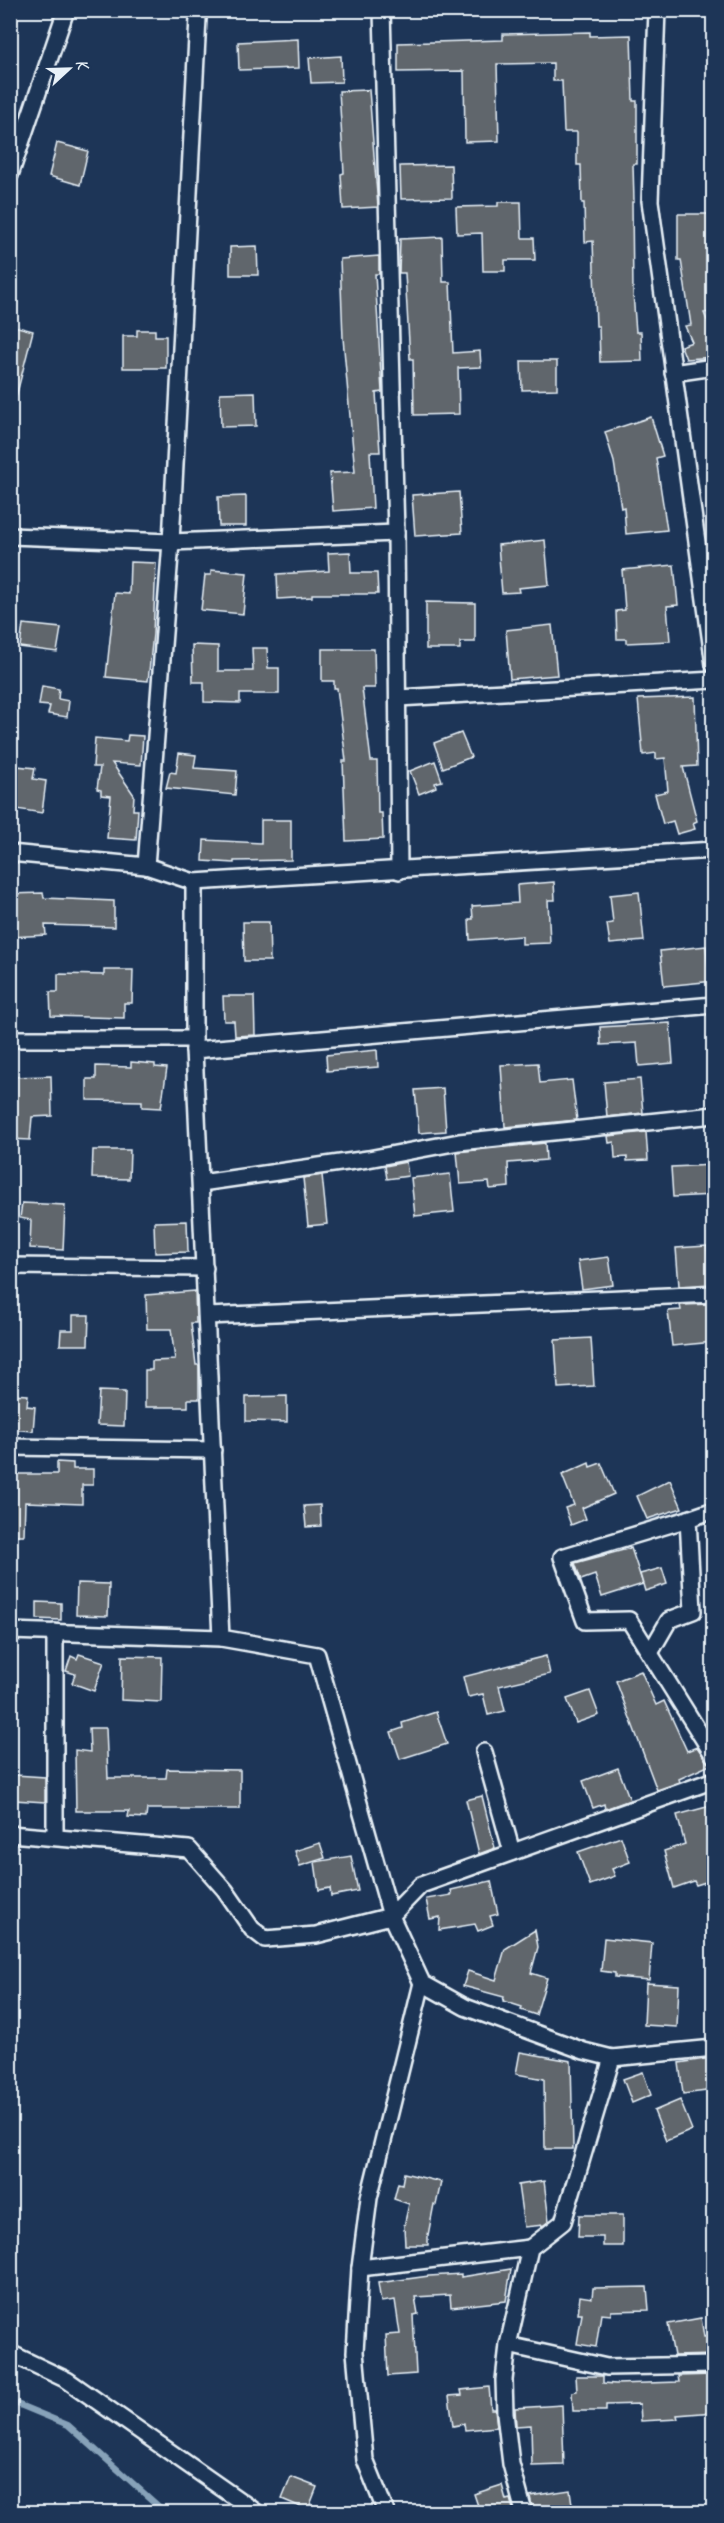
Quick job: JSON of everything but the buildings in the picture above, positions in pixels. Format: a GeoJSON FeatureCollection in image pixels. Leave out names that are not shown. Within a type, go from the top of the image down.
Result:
{"type":"FeatureCollection","features":[{"type":"Feature","properties":{"kind":"street"},"geometry":{"type":"LineString","coordinates":[[10,175],[66,10]]}},
{"type":"Feature","properties":{"kind":"street"},"geometry":{"type":"LineString","coordinates":[[382,10],[396,533],[399,871]]}},
{"type":"Feature","properties":{"kind":"street"},"geometry":{"type":"LineString","coordinates":[[657,10],[650,201],[674,373],[706,558],[714,665]]}},
{"type":"Feature","properties":{"kind":"street"},"geometry":{"type":"LineString","coordinates":[[146,866],[171,542],[198,18]]}},
{"type":"Feature","properties":{"kind":"street"},"geometry":{"type":"LineString","coordinates":[[674,373],[714,367]]}},
{"type":"Feature","properties":{"kind":"street"},"geometry":{"type":"LineString","coordinates":[[10,536],[171,542],[396,533]]}},
{"type":"Feature","properties":{"kind":"street"},"geometry":{"type":"LineString","coordinates":[[398,698],[714,680]]}},
{"type":"Feature","properties":{"kind":"street"},"geometry":{"type":"LineString","coordinates":[[10,853],[146,866],[194,882],[714,850]]}},
{"type":"Feature","properties":{"kind":"street"},"geometry":{"type":"LineString","coordinates":[[194,882],[194,1045],[221,1638]]}},
{"type":"Feature","properties":{"kind":"street"},"geometry":{"type":"LineString","coordinates":[[10,1039],[194,1045],[714,1005]]}},
{"type":"Feature","properties":{"kind":"street"},"geometry":{"type":"LineString","coordinates":[[201,1183],[368,1159],[459,1142],[714,1115]]}},
{"type":"Feature","properties":{"kind":"street"},"geometry":{"type":"LineString","coordinates":[[10,1266],[205,1268]]}},
{"type":"Feature","properties":{"kind":"street"},"geometry":{"type":"LineString","coordinates":[[208,1316],[714,1294]]}},
{"type":"Feature","properties":{"kind":"street"},"geometry":{"type":"LineString","coordinates":[[10,1447],[213,1450]]}},
{"type":"Feature","properties":{"kind":"street"},"geometry":{"type":"LineString","coordinates":[[714,1510],[562,1557],[585,1621],[629,1620],[714,1756]]}},
{"type":"Feature","properties":{"kind":"street"},"geometry":{"type":"LineString","coordinates":[[650,1653],[669,1620],[693,1611],[688,1519]]}},
{"type":"Feature","properties":{"kind":"street"},"geometry":{"type":"LineString","coordinates":[[10,1631],[221,1638],[317,1655],[391,1916],[422,1983],[465,2007],[612,2058],[714,2048]]}},
{"type":"Feature","properties":{"kind":"street"},"geometry":{"type":"LineString","coordinates":[[55,1632],[55,1837]]}},
{"type":"Feature","properties":{"kind":"street"},"geometry":{"type":"LineString","coordinates":[[484,1752],[512,1852]]}},
{"type":"Feature","properties":{"kind":"street"},"geometry":{"type":"LineString","coordinates":[[10,1834],[189,1849],[225,1890],[252,1929],[265,1939],[315,1935],[391,1916],[421,1885],[714,1780]]}},
{"type":"Feature","properties":{"kind":"street"},"geometry":{"type":"LineString","coordinates":[[386,2512],[365,2460],[355,2352],[360,2268],[369,2198],[422,1983]]}},
{"type":"Feature","properties":{"kind":"street"},"geometry":{"type":"LineString","coordinates":[[360,2268],[530,2248],[563,2222],[612,2058]]}},
{"type":"Feature","properties":{"kind":"street"},"geometry":{"type":"LineString","coordinates":[[524,2512],[511,2464],[504,2380],[508,2345],[530,2248]]}},
{"type":"Feature","properties":{"kind":"street"},"geometry":{"type":"LineString","coordinates":[[508,2345],[607,2367],[714,2366]]}},
{"type":"Feature","properties":{"kind":"street"},"geometry":{"type":"LineString","coordinates":[[10,2353],[67,2380],[256,2512]]}},
{"type":"Feature","properties":{"kind":"waterway"},"geometry":{"type":"LineString","coordinates":[[10,2401],[68,2425],[165,2512]]}}]}
